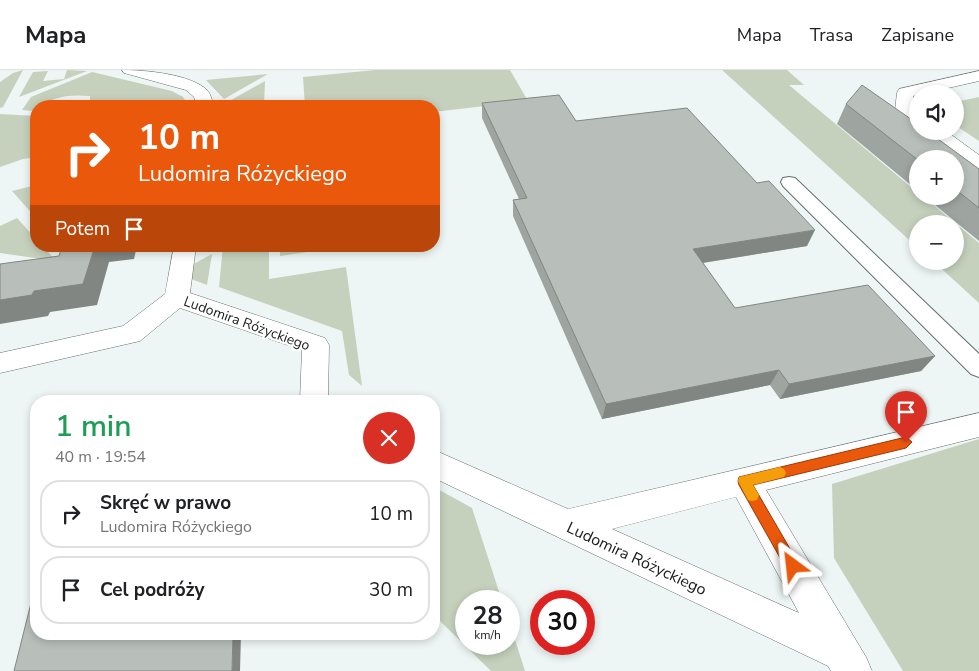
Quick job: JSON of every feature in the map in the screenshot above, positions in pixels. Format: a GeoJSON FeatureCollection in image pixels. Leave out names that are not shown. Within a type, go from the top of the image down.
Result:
{"type":"FeatureCollection","features":[{"type":"Feature","properties":{"kind":"street"},"geometry":{"type":"LineString","coordinates":[[132,70],[192,87],[202,95],[203,100]]}},
{"type":"Feature","properties":{"kind":"street"},"geometry":{"type":"LineString","coordinates":[[940,85],[979,76]]}},
{"type":"Feature","properties":{"kind":"street"},"geometry":{"type":"LineString","coordinates":[[909,92],[905,93],[904,110],[909,113]]}},
{"type":"Feature","properties":{"kind":"street"},"geometry":{"type":"LineString","coordinates":[[946,140],[979,164]]}},
{"type":"Feature","properties":{"kind":"street","name":"Ludomira Różyckiego"},"geometry":{"type":"LineString","coordinates":[[184,252],[177,298],[316,345],[314,395]]}},
{"type":"Feature","properties":{"kind":"street"},"geometry":{"type":"LineString","coordinates":[[0,363],[131,334],[177,298]]}},
{"type":"Feature","properties":{"kind":"street"},"geometry":{"type":"LineString","coordinates":[[566,525],[979,425]]}},
{"type":"Feature","properties":{"kind":"street","name":"Ludomira Różyckiego"},"geometry":{"type":"LineString","coordinates":[[440,466],[847,661]]}},
{"type":"Feature","properties":{"kind":"street","name":"Ludomira Różyckiego"},"geometry":{"type":"LineString","coordinates":[[744,481],[847,661]]}},
{"type":"Feature","properties":{"kind":"lane"},"geometry":{"type":"LineString","coordinates":[[789,182],[979,368]]}},
{"type":"Feature","properties":{"kind":"green space"},"geometry":{"type":"Polygon","coordinates":[[[23,70],[3,107],[0,108],[0,82],[13,73],[23,70]]]}},
{"type":"Feature","properties":{"kind":"green space"},"geometry":{"type":"Polygon","coordinates":[[[67,70],[87,71],[19,97],[33,72],[48,71],[43,81],[64,79],[67,70]]]}},
{"type":"Feature","properties":{"kind":"green space"},"geometry":{"type":"Polygon","coordinates":[[[375,70],[510,70],[528,101],[440,111],[440,100],[305,100],[303,77],[375,70]]]}},
{"type":"Feature","properties":{"kind":"green space"},"geometry":{"type":"Polygon","coordinates":[[[722,70],[787,70],[804,85],[789,85],[909,185],[909,205],[934,205],[946,215],[909,215],[909,240],[722,70]]]}},
{"type":"Feature","properties":{"kind":"green space"},"geometry":{"type":"Polygon","coordinates":[[[92,72],[172,91],[185,100],[90,100],[90,96],[73,96],[53,100],[30,100],[30,111],[22,110],[31,97],[92,72]]]}},
{"type":"Feature","properties":{"kind":"green space"},"geometry":{"type":"Polygon","coordinates":[[[268,74],[224,99],[206,80],[268,74]]]}},
{"type":"Feature","properties":{"kind":"green space"},"geometry":{"type":"Polygon","coordinates":[[[265,81],[264,100],[231,100],[265,81]]]}},
{"type":"Feature","properties":{"kind":"green space"},"geometry":{"type":"Polygon","coordinates":[[[979,97],[979,141],[964,131],[964,100],[979,97]]]}},
{"type":"Feature","properties":{"kind":"green space"},"geometry":{"type":"Polygon","coordinates":[[[0,114],[30,116],[30,158],[0,167],[0,114]]]}},
{"type":"Feature","properties":{"kind":"green space"},"geometry":{"type":"Polygon","coordinates":[[[30,186],[30,211],[12,191],[30,186]]]}},
{"type":"Feature","properties":{"kind":"green space"},"geometry":{"type":"Polygon","coordinates":[[[17,218],[30,232],[30,252],[48,252],[56,261],[0,253],[0,226],[17,218]]]}},
{"type":"Feature","properties":{"kind":"green space"},"geometry":{"type":"Polygon","coordinates":[[[964,230],[979,243],[979,303],[943,270],[964,270],[964,230]]]}},
{"type":"Feature","properties":{"kind":"green space"},"geometry":{"type":"Polygon","coordinates":[[[222,252],[269,252],[269,279],[346,267],[362,386],[349,375],[342,331],[219,287],[222,252]]]}},
{"type":"Feature","properties":{"kind":"green space"},"geometry":{"type":"Polygon","coordinates":[[[280,252],[307,252],[280,256],[280,252]]]}},
{"type":"Feature","properties":{"kind":"green space"},"geometry":{"type":"Polygon","coordinates":[[[212,254],[207,285],[186,277],[188,267],[212,254]]]}},
{"type":"Feature","properties":{"kind":"green space"},"geometry":{"type":"Polygon","coordinates":[[[979,439],[979,671],[903,671],[834,558],[832,484],[979,439]]]}},
{"type":"Feature","properties":{"kind":"green space"},"geometry":{"type":"Polygon","coordinates":[[[440,490],[472,508],[498,590],[455,590],[455,636],[440,621],[440,490]]]}},
{"type":"Feature","properties":{"kind":"green space"},"geometry":{"type":"Polygon","coordinates":[[[475,655],[520,655],[525,671],[491,671],[475,655]]]}},
{"type":"Feature","properties":{"kind":"building"},"geometry":{"type":"Polygon","coordinates":[[[862,85],[909,118],[909,140],[939,140],[953,150],[909,150],[909,153],[846,104],[862,85]]]}},
{"type":"Feature","properties":{"kind":"building"},"geometry":{"type":"Polygon","coordinates":[[[559,95],[576,121],[687,108],[757,183],[769,181],[815,230],[693,249],[735,308],[868,285],[935,356],[789,384],[779,370],[606,404],[513,200],[527,198],[482,103],[559,95]]]}},
{"type":"Feature","properties":{"kind":"building"},"geometry":{"type":"Polygon","coordinates":[[[964,158],[979,169],[979,208],[964,196],[964,158]]]}},
{"type":"Feature","properties":{"kind":"building"},"geometry":{"type":"Polygon","coordinates":[[[60,252],[93,252],[83,284],[34,291],[32,295],[0,300],[0,264],[59,256],[60,252]]]}},
{"type":"Feature","properties":{"kind":"building"},"geometry":{"type":"Polygon","coordinates":[[[30,607],[30,640],[233,640],[232,671],[14,671],[30,607]]]}},
{"type":"Feature","properties":{"kind":"slow traffic"},"geometry":{"type":"LineString","coordinates":[[752,495],[744,481],[780,473]]}},
{"type":"Feature","properties":{"kind":"route"},"geometry":{"type":"LineString","coordinates":[[793,566],[744,481],[906,442]]}}]}
